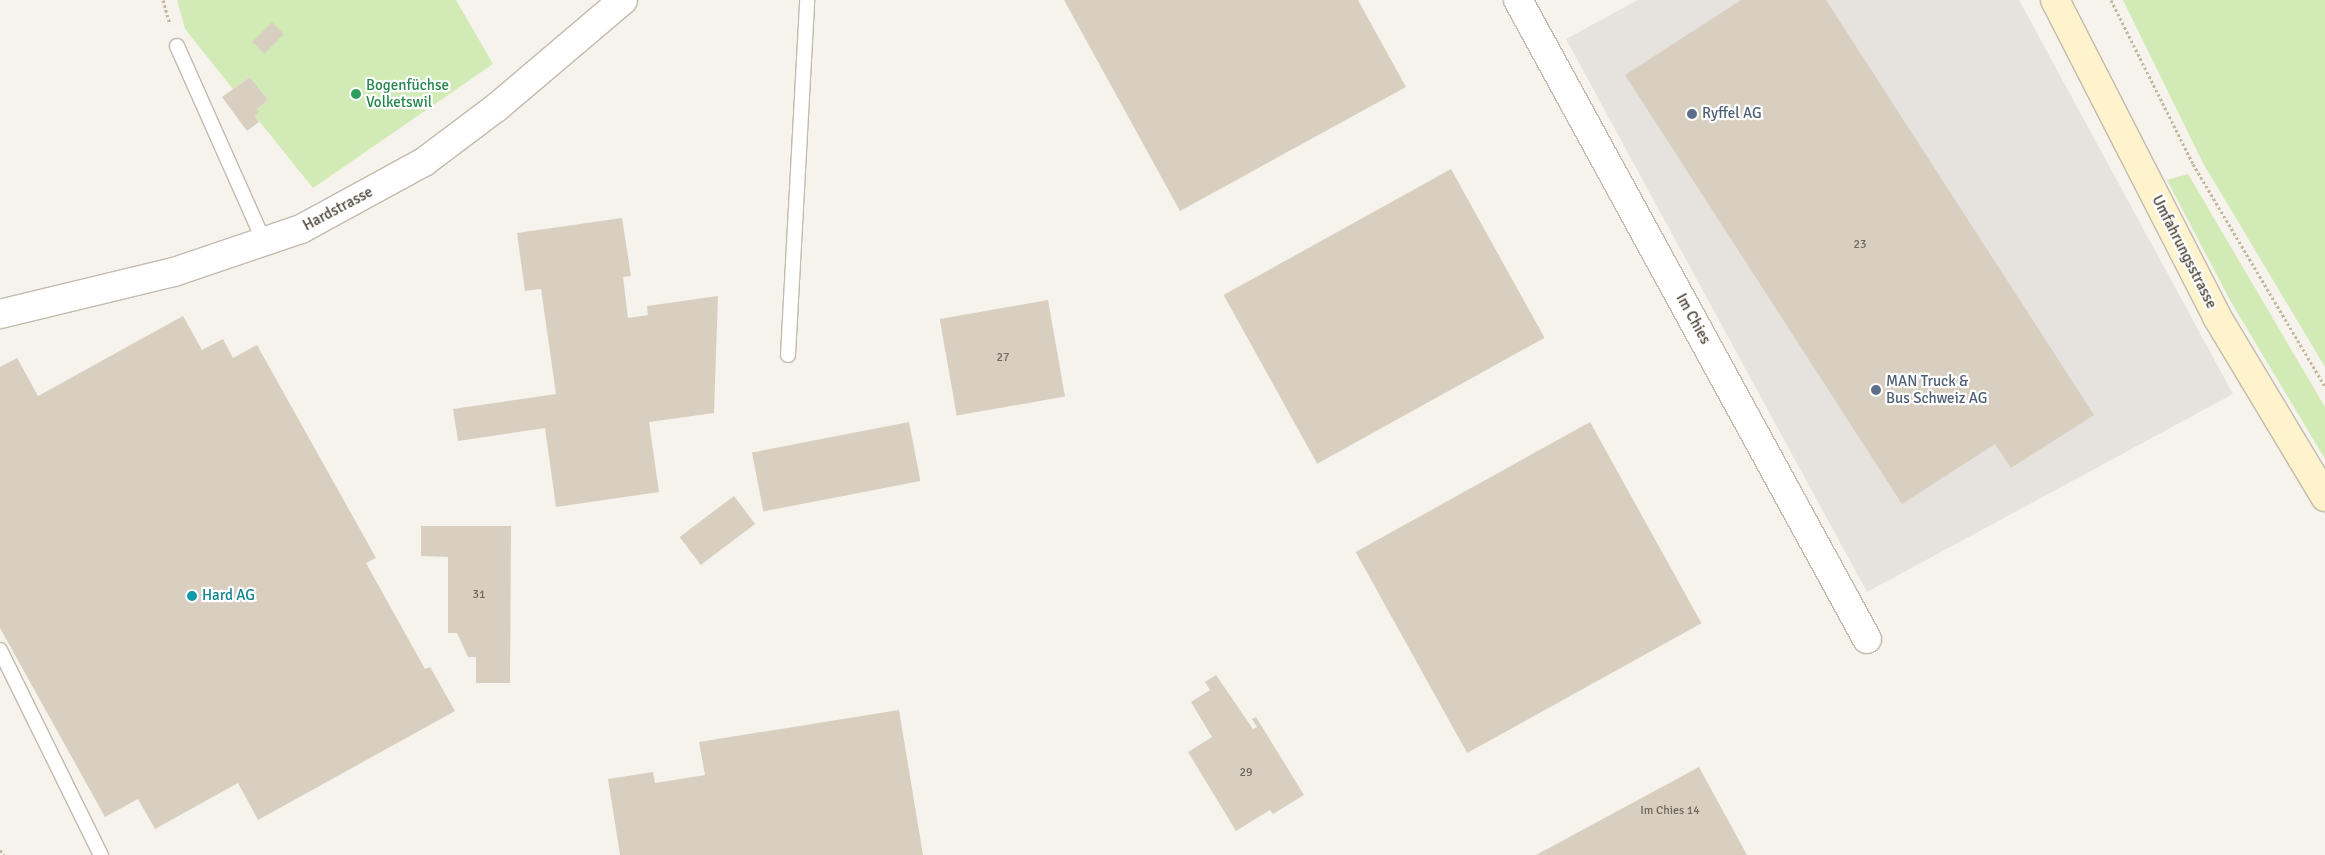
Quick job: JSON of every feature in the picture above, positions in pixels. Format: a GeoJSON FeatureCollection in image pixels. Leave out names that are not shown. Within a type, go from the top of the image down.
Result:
{"type":"FeatureCollection","features":[{"type":"Feature","properties":{"kind":"main road","name":"Umfahrungsstrasse"},"geometry":{"type":"LineString","coordinates":[[2055,0],[2216,317],[2325,498]]}},
{"type":"Feature","properties":{"kind":"street","name":"Hardstrasse"},"geometry":{"type":"LineString","coordinates":[[0,314],[174,272],[265,244],[351,204],[424,162],[496,108],[623,0]]}},
{"type":"Feature","properties":{"kind":"street","name":"Im Chies"},"geometry":{"type":"LineString","coordinates":[[1518,0],[1867,639]]}},
{"type":"Feature","properties":{"kind":"lane"},"geometry":{"type":"LineString","coordinates":[[788,355],[807,0]]}},
{"type":"Feature","properties":{"kind":"lane"},"geometry":{"type":"LineString","coordinates":[[177,46],[265,244]]}},
{"type":"Feature","properties":{"kind":"lane"},"geometry":{"type":"LineString","coordinates":[[0,650],[101,855]]}},
{"type":"Feature","properties":{"kind":"path"},"geometry":{"type":"LineString","coordinates":[[2111,0],[2192,164],[2325,386]]}},
{"type":"Feature","properties":{"kind":"path"},"geometry":{"type":"LineString","coordinates":[[0,850],[4,855]]}},
{"type":"Feature","properties":{"kind":"shaded area"},"geometry":{"type":"Polygon","coordinates":[[[1638,0],[2019,0],[2233,394],[1867,592],[1566,39],[1638,0]]]}},
{"type":"Feature","properties":{"kind":"green space","name":"Bogenfüchse Volketswil"},"geometry":{"type":"Polygon","coordinates":[[[177,0],[456,0],[493,64],[313,188],[255,116],[260,112],[257,109],[268,100],[250,77],[233,89],[185,29],[177,0]]]}},
{"type":"Feature","properties":{"kind":"green space"},"geometry":{"type":"Polygon","coordinates":[[[2123,0],[2325,0],[2325,367],[2203,163],[2123,0]]]}},
{"type":"Feature","properties":{"kind":"green space"},"geometry":{"type":"Polygon","coordinates":[[[2188,174],[2325,407],[2325,459],[2231,302],[2167,180],[2188,174]]]}},
{"type":"Feature","properties":{"kind":"building"},"geometry":{"type":"Polygon","coordinates":[[[1064,0],[1358,0],[1406,87],[1180,211],[1064,0]]]}},
{"type":"Feature","properties":{"kind":"building"},"geometry":{"type":"Polygon","coordinates":[[[1741,0],[1826,0],[2094,415],[2011,468],[1995,444],[1902,504],[1625,75],[1741,0]]]}},
{"type":"Feature","properties":{"kind":"building"},"geometry":{"type":"Polygon","coordinates":[[[272,22],[284,34],[264,54],[252,42],[272,22]]]}},
{"type":"Feature","properties":{"kind":"building"},"geometry":{"type":"Polygon","coordinates":[[[250,77],[268,100],[257,109],[260,112],[255,116],[259,122],[247,131],[222,97],[250,77]]]}},
{"type":"Feature","properties":{"kind":"building"},"geometry":{"type":"Polygon","coordinates":[[[1451,169],[1545,338],[1317,464],[1224,295],[1451,169]]]}},
{"type":"Feature","properties":{"kind":"building"},"geometry":{"type":"Polygon","coordinates":[[[622,218],[631,276],[623,277],[628,318],[648,315],[647,306],[718,296],[714,413],[649,422],[659,492],[556,507],[545,428],[458,441],[453,409],[556,394],[541,289],[525,291],[517,233],[622,218]]]}},
{"type":"Feature","properties":{"kind":"building"},"geometry":{"type":"Polygon","coordinates":[[[1048,300],[1065,397],[957,416],[940,319],[1048,300]]]}},
{"type":"Feature","properties":{"kind":"building","name":"Hard AG"},"geometry":{"type":"Polygon","coordinates":[[[183,316],[202,350],[223,339],[233,358],[257,345],[376,558],[366,563],[425,669],[430,667],[455,711],[258,820],[238,783],[155,829],[138,799],[105,817],[0,628],[0,367],[17,358],[38,396],[183,316]]]}},
{"type":"Feature","properties":{"kind":"building"},"geometry":{"type":"Polygon","coordinates":[[[909,422],[920,481],[763,511],[752,453],[909,422]]]}},
{"type":"Feature","properties":{"kind":"building"},"geometry":{"type":"Polygon","coordinates":[[[1590,422],[1702,623],[1467,753],[1356,552],[1590,422]]]}},
{"type":"Feature","properties":{"kind":"building"},"geometry":{"type":"Polygon","coordinates":[[[734,496],[755,524],[701,565],[680,537],[734,496]]]}},
{"type":"Feature","properties":{"kind":"building"},"geometry":{"type":"Polygon","coordinates":[[[421,526],[511,526],[510,683],[476,683],[476,657],[468,657],[457,633],[448,633],[448,557],[421,556],[421,526]]]}},
{"type":"Feature","properties":{"kind":"building"},"geometry":{"type":"Polygon","coordinates":[[[1216,675],[1253,729],[1257,727],[1252,719],[1256,717],[1304,795],[1273,814],[1270,810],[1236,831],[1188,752],[1212,737],[1191,702],[1210,690],[1205,682],[1216,675]]]}},
{"type":"Feature","properties":{"kind":"building"},"geometry":{"type":"Polygon","coordinates":[[[899,710],[923,855],[620,855],[608,779],[653,772],[655,783],[705,775],[699,742],[899,710]]]}},
{"type":"Feature","properties":{"kind":"building"},"geometry":{"type":"Polygon","coordinates":[[[1699,767],[1747,855],[1536,855],[1699,767]]]}},
{"type":"Feature","properties":{"kind":"place","name":"Bogenfüchse Volketswil"},"geometry":{"type":"Point","coordinates":[356,94]}},
{"type":"Feature","properties":{"kind":"place","name":"Ryffel AG"},"geometry":{"type":"Point","coordinates":[1692,114]}},
{"type":"Feature","properties":{"kind":"place","name":"MAN Truck & Bus Schweiz AG"},"geometry":{"type":"Point","coordinates":[1876,390]}},
{"type":"Feature","properties":{"kind":"place","name":"Hard AG"},"geometry":{"type":"Point","coordinates":[192,596]}}]}
